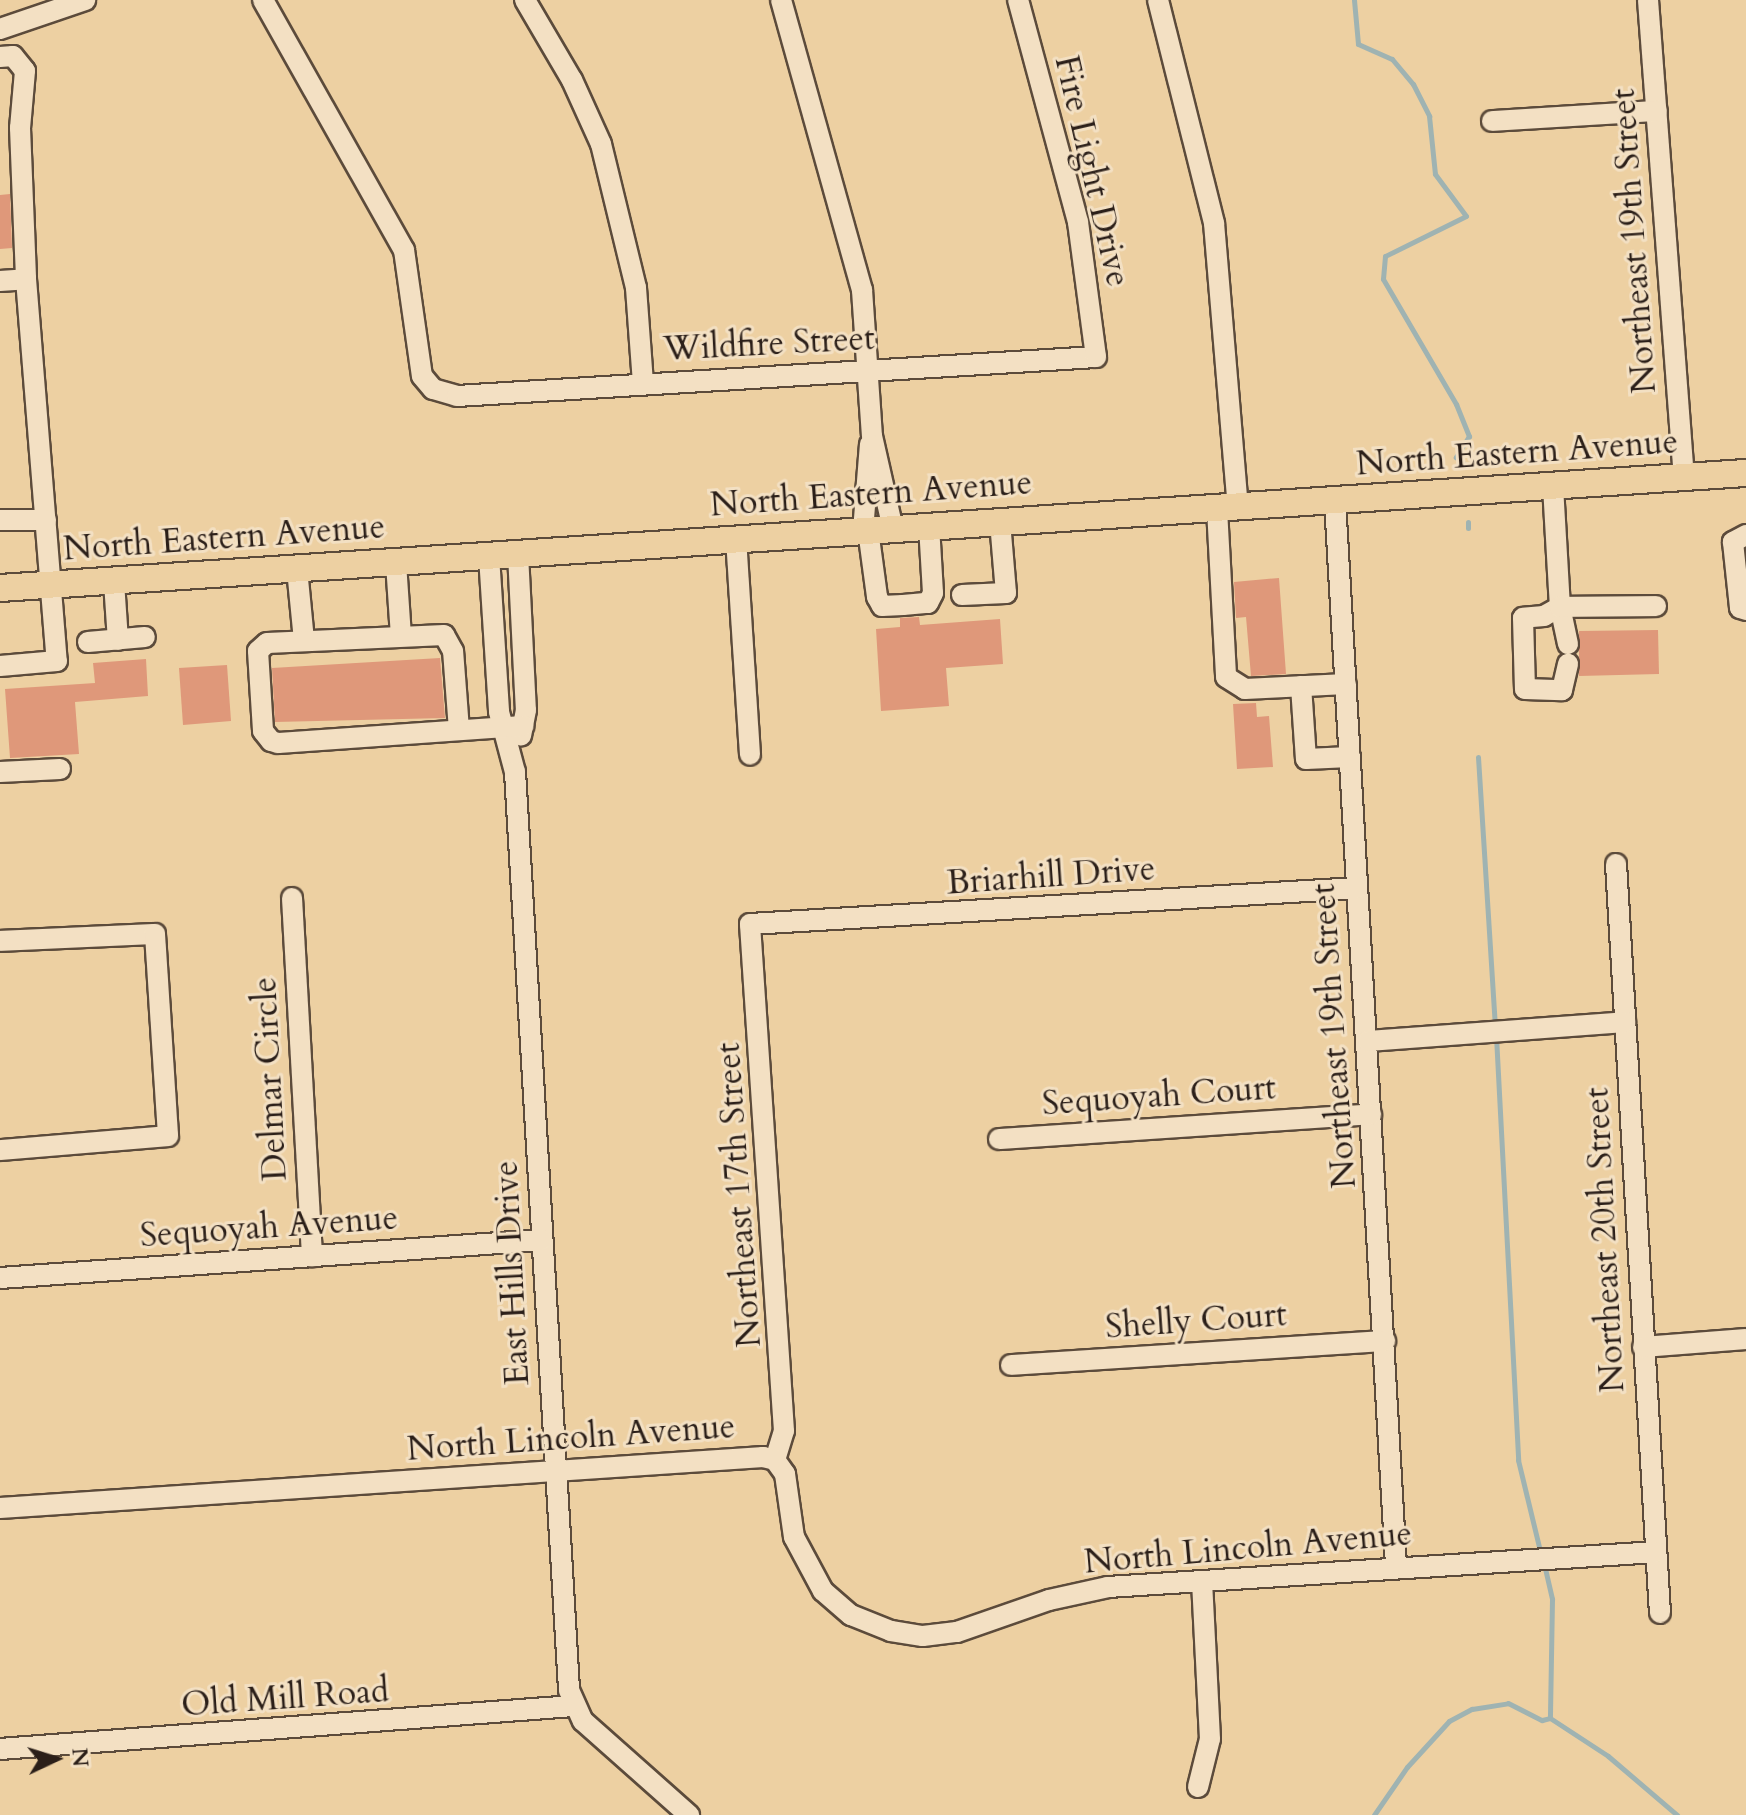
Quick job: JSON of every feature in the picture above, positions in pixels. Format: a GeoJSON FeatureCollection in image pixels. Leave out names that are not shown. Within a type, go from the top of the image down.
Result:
{"type":"FeatureCollection","features":[{"type":"Feature","properties":{"kind":"main road","name":"North Eastern Avenue"},"geometry":{"type":"LineString","coordinates":[[0,588],[1746,473]]}},
{"type":"Feature","properties":{"kind":"street"},"geometry":{"type":"LineString","coordinates":[[0,29],[85,0]]}},
{"type":"Feature","properties":{"kind":"street","name":"Wildfire Street"},"geometry":{"type":"LineString","coordinates":[[263,0],[404,250],[422,376],[445,394],[1096,357]]}},
{"type":"Feature","properties":{"kind":"street"},"geometry":{"type":"LineString","coordinates":[[525,0],[572,80],[601,144],[636,288],[643,384]]}},
{"type":"Feature","properties":{"kind":"street"},"geometry":{"type":"LineString","coordinates":[[781,0],[862,290],[872,436],[877,597],[882,606],[928,603],[933,593],[929,526]]}},
{"type":"Feature","properties":{"kind":"street","name":"Fire Light Drive"},"geometry":{"type":"LineString","coordinates":[[1018,0],[1078,222],[1096,357]]}},
{"type":"Feature","properties":{"kind":"street"},"geometry":{"type":"LineString","coordinates":[[1158,0],[1216,237],[1227,508],[1226,677],[1245,689],[1346,684]]}},
{"type":"Feature","properties":{"kind":"street","name":"Northeast 19th Street"},"geometry":{"type":"LineString","coordinates":[[1648,0],[1684,478]]}},
{"type":"Feature","properties":{"kind":"street"},"geometry":{"type":"LineString","coordinates":[[0,57],[13,56],[25,71],[20,128],[26,279],[57,661],[0,666]]}},
{"type":"Feature","properties":{"kind":"street"},"geometry":{"type":"LineString","coordinates":[[1492,121],[1657,111]]}},
{"type":"Feature","properties":{"kind":"street"},"geometry":{"type":"LineString","coordinates":[[0,281],[26,279]]}},
{"type":"Feature","properties":{"kind":"street"},"geometry":{"type":"LineString","coordinates":[[872,436],[875,530]]}},
{"type":"Feature","properties":{"kind":"street"},"geometry":{"type":"LineString","coordinates":[[1553,486],[1560,607],[1568,654],[1562,690],[1525,689],[1523,618],[1544,616],[1560,607],[1656,606]]}},
{"type":"Feature","properties":{"kind":"street","name":"Northeast 19th Street"},"geometry":{"type":"LineString","coordinates":[[1335,501],[1396,1566]]}},
{"type":"Feature","properties":{"kind":"street"},"geometry":{"type":"LineString","coordinates":[[0,520],[46,520]]}},
{"type":"Feature","properties":{"kind":"street"},"geometry":{"type":"LineString","coordinates":[[962,595],[1006,593],[1000,522]]}},
{"type":"Feature","properties":{"kind":"street"},"geometry":{"type":"LineString","coordinates":[[1746,535],[1733,542],[1740,608],[1746,610]]}},
{"type":"Feature","properties":{"kind":"street"},"geometry":{"type":"LineString","coordinates":[[736,538],[750,755]]}},
{"type":"Feature","properties":{"kind":"street","name":"East Hills Drive"},"geometry":{"type":"LineString","coordinates":[[518,554],[513,726],[515,772],[556,1473],[573,1706]]}},
{"type":"Feature","properties":{"kind":"street","name":"East Hills Drive"},"geometry":{"type":"LineString","coordinates":[[489,556],[513,726]]}},
{"type":"Feature","properties":{"kind":"street"},"geometry":{"type":"LineString","coordinates":[[396,563],[401,636]]}},
{"type":"Feature","properties":{"kind":"street"},"geometry":{"type":"LineString","coordinates":[[297,569],[304,641]]}},
{"type":"Feature","properties":{"kind":"street"},"geometry":{"type":"LineString","coordinates":[[114,582],[118,640]]}},
{"type":"Feature","properties":{"kind":"street"},"geometry":{"type":"LineString","coordinates":[[459,730],[450,643],[436,634],[267,643],[258,651],[263,731],[271,741],[459,730],[513,726]]}},
{"type":"Feature","properties":{"kind":"street"},"geometry":{"type":"LineString","coordinates":[[88,642],[145,637]]}},
{"type":"Feature","properties":{"kind":"street"},"geometry":{"type":"LineString","coordinates":[[1301,686],[1306,759],[1350,757]]}},
{"type":"Feature","properties":{"kind":"street"},"geometry":{"type":"LineString","coordinates":[[0,772],[60,769]]}},
{"type":"Feature","properties":{"kind":"street","name":"Northeast 20th Street"},"geometry":{"type":"LineString","coordinates":[[1616,864],[1660,1613]]}},
{"type":"Feature","properties":{"kind":"street","name":"Briarhill Drive"},"geometry":{"type":"LineString","coordinates":[[750,924],[792,925],[1357,888]]}},
{"type":"Feature","properties":{"kind":"street","name":"Delmar Circle"},"geometry":{"type":"LineString","coordinates":[[292,898],[312,1256]]}},
{"type":"Feature","properties":{"kind":"street","name":"Northeast 17th Street"},"geometry":{"type":"LineString","coordinates":[[750,924],[781,1361],[784,1431],[775,1460]]}},
{"type":"Feature","properties":{"kind":"street"},"geometry":{"type":"LineString","coordinates":[[0,941],[155,934],[168,1136],[0,1150]]}},
{"type":"Feature","properties":{"kind":"street"},"geometry":{"type":"LineString","coordinates":[[1368,1041],[1625,1022]]}},
{"type":"Feature","properties":{"kind":"street","name":"Sequoyah Court"},"geometry":{"type":"LineString","coordinates":[[999,1139],[1371,1114]]}},
{"type":"Feature","properties":{"kind":"street","name":"Sequoyah Avenue"},"geometry":{"type":"LineString","coordinates":[[0,1278],[542,1240]]}},
{"type":"Feature","properties":{"kind":"street"},"geometry":{"type":"LineString","coordinates":[[1643,1347],[1746,1339]]}},
{"type":"Feature","properties":{"kind":"street","name":"Shelly Court"},"geometry":{"type":"LineString","coordinates":[[1011,1365],[1385,1341]]}},
{"type":"Feature","properties":{"kind":"street","name":"North Lincoln Avenue"},"geometry":{"type":"LineString","coordinates":[[0,1508],[556,1473],[752,1456],[775,1460],[785,1474],[794,1537],[813,1577],[851,1615],[891,1631],[938,1635],[1077,1593],[1396,1566],[1656,1552]]}},
{"type":"Feature","properties":{"kind":"street"},"geometry":{"type":"LineString","coordinates":[[1198,1787],[1210,1739],[1202,1581]]}},
{"type":"Feature","properties":{"kind":"street"},"geometry":{"type":"LineString","coordinates":[[573,1706],[681,1813]]}},
{"type":"Feature","properties":{"kind":"street","name":"Old Mill Road"},"geometry":{"type":"LineString","coordinates":[[0,1749],[573,1706]]}},
{"type":"Feature","properties":{"kind":"building"},"geometry":{"type":"Polygon","coordinates":[[[10,194],[12,248],[0,249],[0,195],[10,194]]]}},
{"type":"Feature","properties":{"kind":"building"},"geometry":{"type":"Polygon","coordinates":[[[1279,578],[1286,674],[1251,676],[1246,617],[1236,618],[1234,582],[1279,578]]]}},
{"type":"Feature","properties":{"kind":"building"},"geometry":{"type":"Polygon","coordinates":[[[919,617],[920,625],[1000,619],[1003,664],[946,668],[949,706],[881,711],[876,629],[900,627],[900,618],[919,617]]]}},
{"type":"Feature","properties":{"kind":"building"},"geometry":{"type":"Polygon","coordinates":[[[1658,630],[1659,674],[1579,676],[1579,631],[1658,630]]]}},
{"type":"Feature","properties":{"kind":"building"},"geometry":{"type":"Polygon","coordinates":[[[440,658],[445,718],[275,722],[272,668],[440,658]]]}},
{"type":"Feature","properties":{"kind":"building"},"geometry":{"type":"Polygon","coordinates":[[[146,659],[148,696],[75,702],[79,754],[10,758],[5,689],[95,683],[93,663],[146,659]]]}},
{"type":"Feature","properties":{"kind":"building"},"geometry":{"type":"Polygon","coordinates":[[[227,665],[231,721],[183,725],[179,668],[227,665]]]}},
{"type":"Feature","properties":{"kind":"building"},"geometry":{"type":"Polygon","coordinates":[[[1256,703],[1257,717],[1269,716],[1273,767],[1237,769],[1233,704],[1256,703]]]}},
{"type":"Feature","properties":{"kind":"waterway"},"geometry":{"type":"LineString","coordinates":[[1354,0],[1358,44],[1392,59],[1413,84],[1429,116],[1435,174],[1466,216],[1385,256],[1383,279],[1456,404],[1469,436],[1456,457],[1464,464]]}},
{"type":"Feature","properties":{"kind":"waterway"},"geometry":{"type":"LineString","coordinates":[[1468,522],[1468,528]]}},
{"type":"Feature","properties":{"kind":"waterway"},"geometry":{"type":"LineString","coordinates":[[1478,757],[1495,1026]]}},
{"type":"Feature","properties":{"kind":"waterway"},"geometry":{"type":"LineString","coordinates":[[1496,1036],[1518,1460],[1541,1555]]}},
{"type":"Feature","properties":{"kind":"waterway"},"geometry":{"type":"LineString","coordinates":[[1544,1564],[1552,1599],[1550,1718]]}},
{"type":"Feature","properties":{"kind":"waterway"},"geometry":{"type":"LineString","coordinates":[[1374,1815],[1407,1767],[1449,1721],[1472,1709],[1508,1703],[1542,1720],[1550,1718],[1608,1756],[1677,1815]]}}]}
